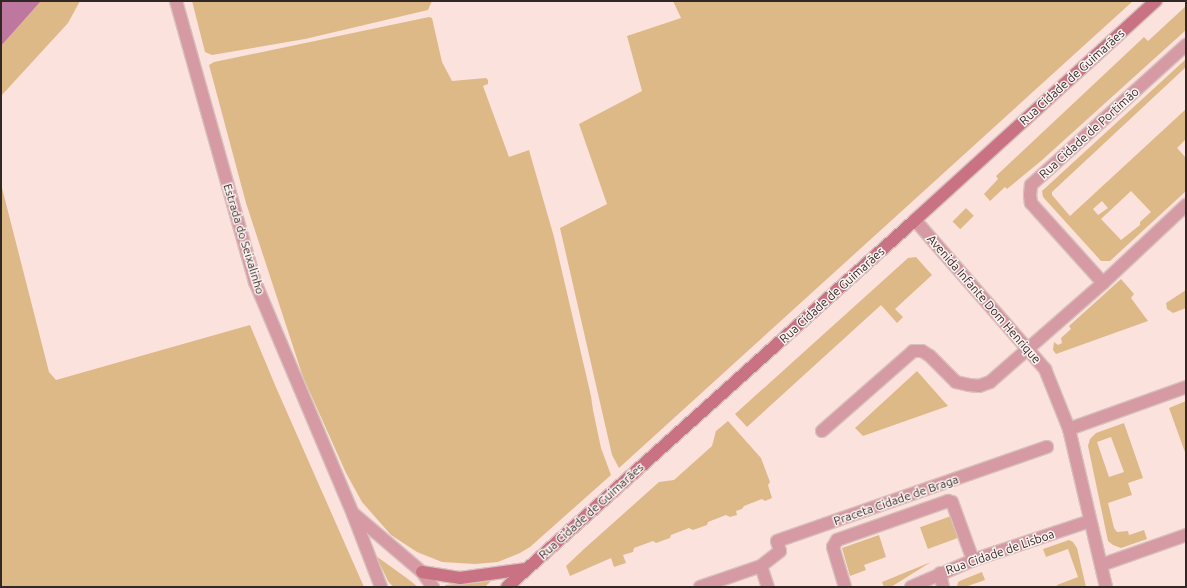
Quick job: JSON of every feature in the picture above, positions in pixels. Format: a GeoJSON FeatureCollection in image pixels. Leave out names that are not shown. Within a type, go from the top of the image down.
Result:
{"type":"FeatureCollection","features":[{"type":"Feature","properties":{"kind":"main road","name":"Rua Cidade de Guimarães"},"geometry":{"type":"LineString","coordinates":[[506,587],[915,220],[1156,1]]}},
{"type":"Feature","properties":{"kind":"main road"},"geometry":{"type":"LineString","coordinates":[[422,572],[460,578],[526,569]]}},
{"type":"Feature","properties":{"kind":"street","name":"Estrada do Seixalinho"},"geometry":{"type":"LineString","coordinates":[[176,1],[255,282],[353,514],[381,587]]}},
{"type":"Feature","properties":{"kind":"street","name":"Rua Cidade de Portimão"},"geometry":{"type":"LineString","coordinates":[[1103,283],[1031,203],[1031,186],[1186,45]]}},
{"type":"Feature","properties":{"kind":"street"},"geometry":{"type":"LineString","coordinates":[[822,431],[913,351],[922,351],[930,356],[956,382],[979,386],[990,382],[1103,283],[1186,205]]}},
{"type":"Feature","properties":{"kind":"street","name":"Avenida Infante Dom Henrique"},"geometry":{"type":"LineString","coordinates":[[915,220],[1045,369],[1069,429],[1106,587]]}},
{"type":"Feature","properties":{"kind":"street"},"geometry":{"type":"LineString","coordinates":[[1069,429],[1186,387]]}},
{"type":"Feature","properties":{"kind":"street","name":"Praceta Cidade de Braga"},"geometry":{"type":"LineString","coordinates":[[762,566],[780,551],[777,541],[1047,447]]}},
{"type":"Feature","properties":{"kind":"street","name":"Praceta Cidade de Braga"},"geometry":{"type":"LineString","coordinates":[[845,587],[833,547],[837,540],[948,501],[952,502],[973,560]]}},
{"type":"Feature","properties":{"kind":"street"},"geometry":{"type":"LineString","coordinates":[[353,514],[422,572],[433,587]]}},
{"type":"Feature","properties":{"kind":"street","name":"Rua Cidade de Lisboa"},"geometry":{"type":"LineString","coordinates":[[911,587],[940,573],[973,560],[1090,521]]}},
{"type":"Feature","properties":{"kind":"street"},"geometry":{"type":"LineString","coordinates":[[1101,564],[1186,535]]}},
{"type":"Feature","properties":{"kind":"street"},"geometry":{"type":"LineString","coordinates":[[700,587],[762,566],[768,587]]}},
{"type":"Feature","properties":{"kind":"street"},"geometry":{"type":"LineString","coordinates":[[940,573],[943,587]]}},
{"type":"Feature","properties":{"kind":"shaded area"},"geometry":{"type":"Polygon","coordinates":[[[1,1],[41,1],[1,46],[1,1]]]}},
{"type":"Feature","properties":{"kind":"shaded area"},"geometry":{"type":"Polygon","coordinates":[[[41,1],[80,1],[68,23],[1,96],[1,46],[41,1]]]}},
{"type":"Feature","properties":{"kind":"shaded area"},"geometry":{"type":"Polygon","coordinates":[[[192,1],[432,1],[428,10],[305,39],[212,55],[205,52],[192,1]]]}},
{"type":"Feature","properties":{"kind":"shaded area"},"geometry":{"type":"Polygon","coordinates":[[[673,1],[1133,1],[619,468],[612,455],[560,228],[607,204],[579,124],[642,91],[627,36],[681,18],[673,1]]]}},
{"type":"Feature","properties":{"kind":"shaded area"},"geometry":{"type":"Polygon","coordinates":[[[1186,6],[1186,30],[1041,161],[1007,189],[1005,187],[990,201],[984,194],[998,179],[996,176],[1144,37],[1148,41],[1186,6]]]}},
{"type":"Feature","properties":{"kind":"shaded area"},"geometry":{"type":"Polygon","coordinates":[[[429,17],[432,18],[442,62],[452,81],[486,78],[488,80],[488,84],[483,86],[509,157],[529,150],[554,237],[591,396],[601,448],[611,475],[530,547],[498,562],[475,564],[442,562],[417,552],[391,535],[362,502],[346,473],[303,377],[246,203],[209,65],[214,62],[429,17]]]}},
{"type":"Feature","properties":{"kind":"shaded area"},"geometry":{"type":"Polygon","coordinates":[[[1186,59],[1186,67],[1052,192],[1052,195],[1070,216],[1186,109],[1186,139],[1177,148],[1186,158],[1186,191],[1110,261],[1101,261],[1043,197],[1042,191],[1186,59]],[[1131,191],[1101,219],[1121,240],[1140,225],[1140,222],[1151,212],[1131,191]],[[1102,201],[1093,209],[1098,215],[1108,208],[1102,201]]]}},
{"type":"Feature","properties":{"kind":"shaded area"},"geometry":{"type":"Polygon","coordinates":[[[1,184],[49,372],[56,380],[250,325],[364,587],[1,587],[1,184]]]}},
{"type":"Feature","properties":{"kind":"shaded area"},"geometry":{"type":"Polygon","coordinates":[[[966,208],[974,216],[960,229],[953,221],[966,208]]]}},
{"type":"Feature","properties":{"kind":"shaded area"},"geometry":{"type":"Polygon","coordinates":[[[916,257],[932,275],[895,309],[903,317],[897,323],[881,305],[747,427],[735,414],[908,258],[916,257]]]}},
{"type":"Feature","properties":{"kind":"shaded area"},"geometry":{"type":"Polygon","coordinates":[[[1121,279],[1134,294],[1131,298],[1148,321],[1056,354],[1053,350],[1054,342],[1058,345],[1062,343],[1061,338],[1071,329],[1069,326],[1121,279]]]}},
{"type":"Feature","properties":{"kind":"shaded area"},"geometry":{"type":"Polygon","coordinates":[[[1186,290],[1186,308],[1173,313],[1167,309],[1166,303],[1186,290]]]}},
{"type":"Feature","properties":{"kind":"shaded area"},"geometry":{"type":"Polygon","coordinates":[[[917,371],[948,406],[863,436],[855,428],[917,371]]]}},
{"type":"Feature","properties":{"kind":"shaded area"},"geometry":{"type":"Polygon","coordinates":[[[1186,401],[1186,455],[1169,408],[1186,401]]]}},
{"type":"Feature","properties":{"kind":"shaded area"},"geometry":{"type":"Polygon","coordinates":[[[728,421],[761,458],[770,482],[768,485],[772,498],[765,501],[762,499],[744,506],[742,509],[736,511],[737,515],[730,517],[726,515],[708,522],[707,525],[693,530],[689,528],[671,535],[670,538],[656,543],[653,541],[634,548],[633,552],[623,555],[626,563],[614,567],[611,558],[570,576],[566,566],[659,482],[674,480],[712,446],[716,431],[728,421]]]}},
{"type":"Feature","properties":{"kind":"shaded area"},"geometry":{"type":"Polygon","coordinates":[[[1124,423],[1143,478],[1128,483],[1132,495],[1108,503],[1114,528],[1117,532],[1128,531],[1129,535],[1144,530],[1147,539],[1121,548],[1108,541],[1088,446],[1090,439],[1096,433],[1124,423]],[[1111,437],[1097,442],[1109,477],[1124,472],[1111,437]]]}},
{"type":"Feature","properties":{"kind":"shaded area"},"geometry":{"type":"Polygon","coordinates":[[[951,516],[959,538],[928,549],[920,527],[951,516]]]}},
{"type":"Feature","properties":{"kind":"shaded area"},"geometry":{"type":"Polygon","coordinates":[[[879,535],[886,557],[864,565],[866,570],[850,576],[842,548],[879,535]]]}},
{"type":"Feature","properties":{"kind":"shaded area"},"geometry":{"type":"Polygon","coordinates":[[[1069,540],[1073,542],[1077,548],[1086,587],[1058,587],[1057,585],[1078,577],[1068,549],[1046,557],[1043,549],[1069,540]]]}},
{"type":"Feature","properties":{"kind":"shaded area"},"geometry":{"type":"Polygon","coordinates":[[[376,556],[418,587],[393,587],[388,581],[376,556]]]}},
{"type":"Feature","properties":{"kind":"shaded area"},"geometry":{"type":"Polygon","coordinates":[[[931,562],[891,587],[884,587],[882,582],[931,562]]]}},
{"type":"Feature","properties":{"kind":"shaded area"},"geometry":{"type":"Polygon","coordinates":[[[982,572],[985,580],[965,587],[957,587],[958,582],[982,572]]]}},
{"type":"Feature","properties":{"kind":"shaded area"},"geometry":{"type":"Polygon","coordinates":[[[491,581],[485,587],[445,587],[445,585],[491,581]]]}}]}
